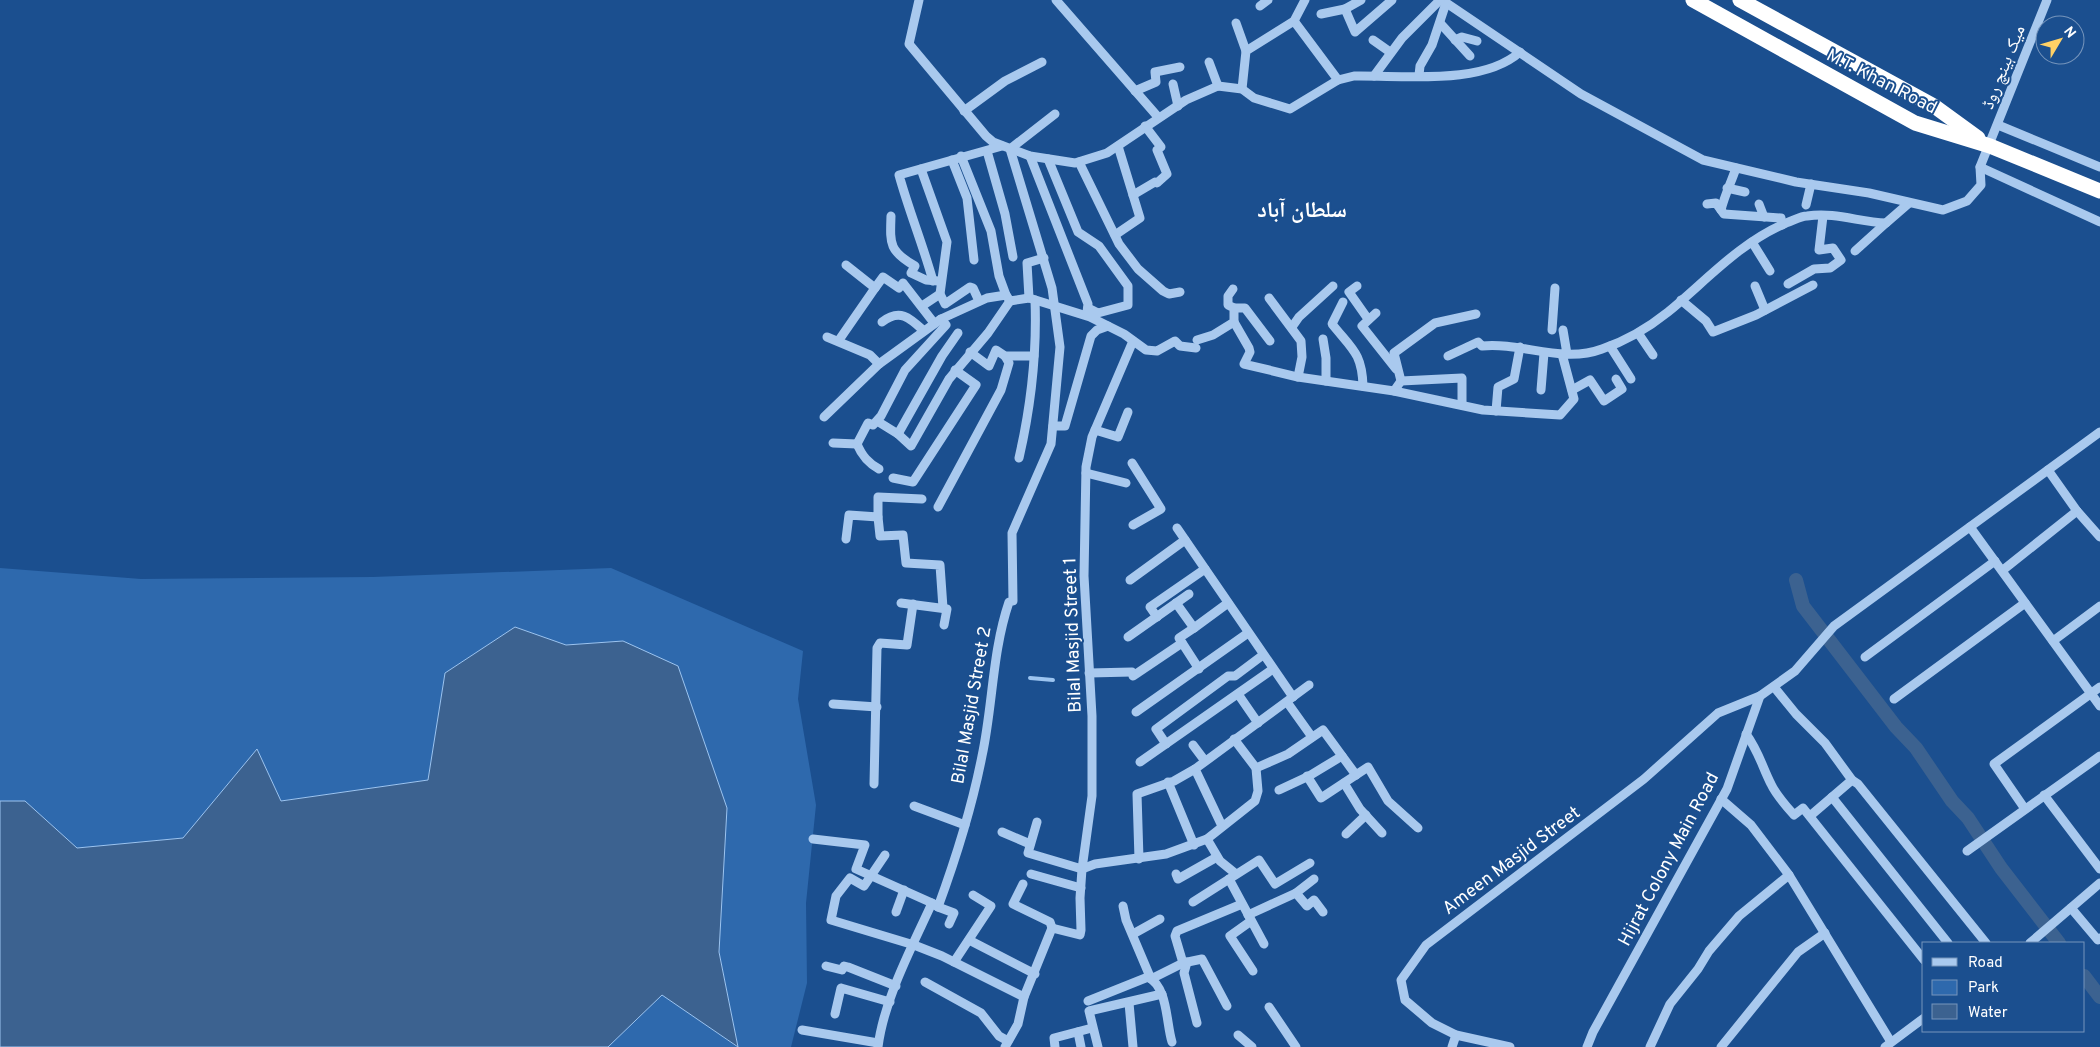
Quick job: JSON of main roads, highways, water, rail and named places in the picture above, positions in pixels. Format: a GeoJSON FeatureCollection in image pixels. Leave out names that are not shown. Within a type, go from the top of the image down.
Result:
{"type":"FeatureCollection","features":[{"type":"Feature","properties":{"kind":"highway","name":"M.T. Khan Road"},"geometry":{"type":"LineString","coordinates":[[1693,0],[1915,123],[1990,146]]}},
{"type":"Feature","properties":{"kind":"highway","name":"M.T. Khan Road"},"geometry":{"type":"LineString","coordinates":[[1740,0],[1934,106],[1990,146]]}},
{"type":"Feature","properties":{"kind":"highway"},"geometry":{"type":"LineString","coordinates":[[1990,146],[2100,191]]}},
{"type":"Feature","properties":{"kind":"water"},"geometry":{"type":"Polygon","coordinates":[[[515,627],[566,645],[623,641],[678,666],[727,808],[719,952],[738,1047],[662,995],[608,1047],[0,1047],[0,801],[25,801],[77,848],[183,838],[257,749],[281,801],[428,780],[445,673],[515,627]]]}},
{"type":"Feature","properties":{"kind":"waterway"},"geometry":{"type":"LineString","coordinates":[[1796,580],[1803,606],[1896,727],[1916,748],[1952,801],[1968,818],[2001,868],[2058,942]]}},
{"type":"Feature","properties":{"kind":"waterway"},"geometry":{"type":"LineString","coordinates":[[1030,678],[1053,680]]}},
{"type":"Feature","properties":{"kind":"waterway"},"geometry":{"type":"LineString","coordinates":[[2085,977],[2100,997]]}},
{"type":"Feature","properties":{"kind":"district","name":"سلطان آباد"},"geometry":{"type":"Point","coordinates":[1302,209]}}]}
